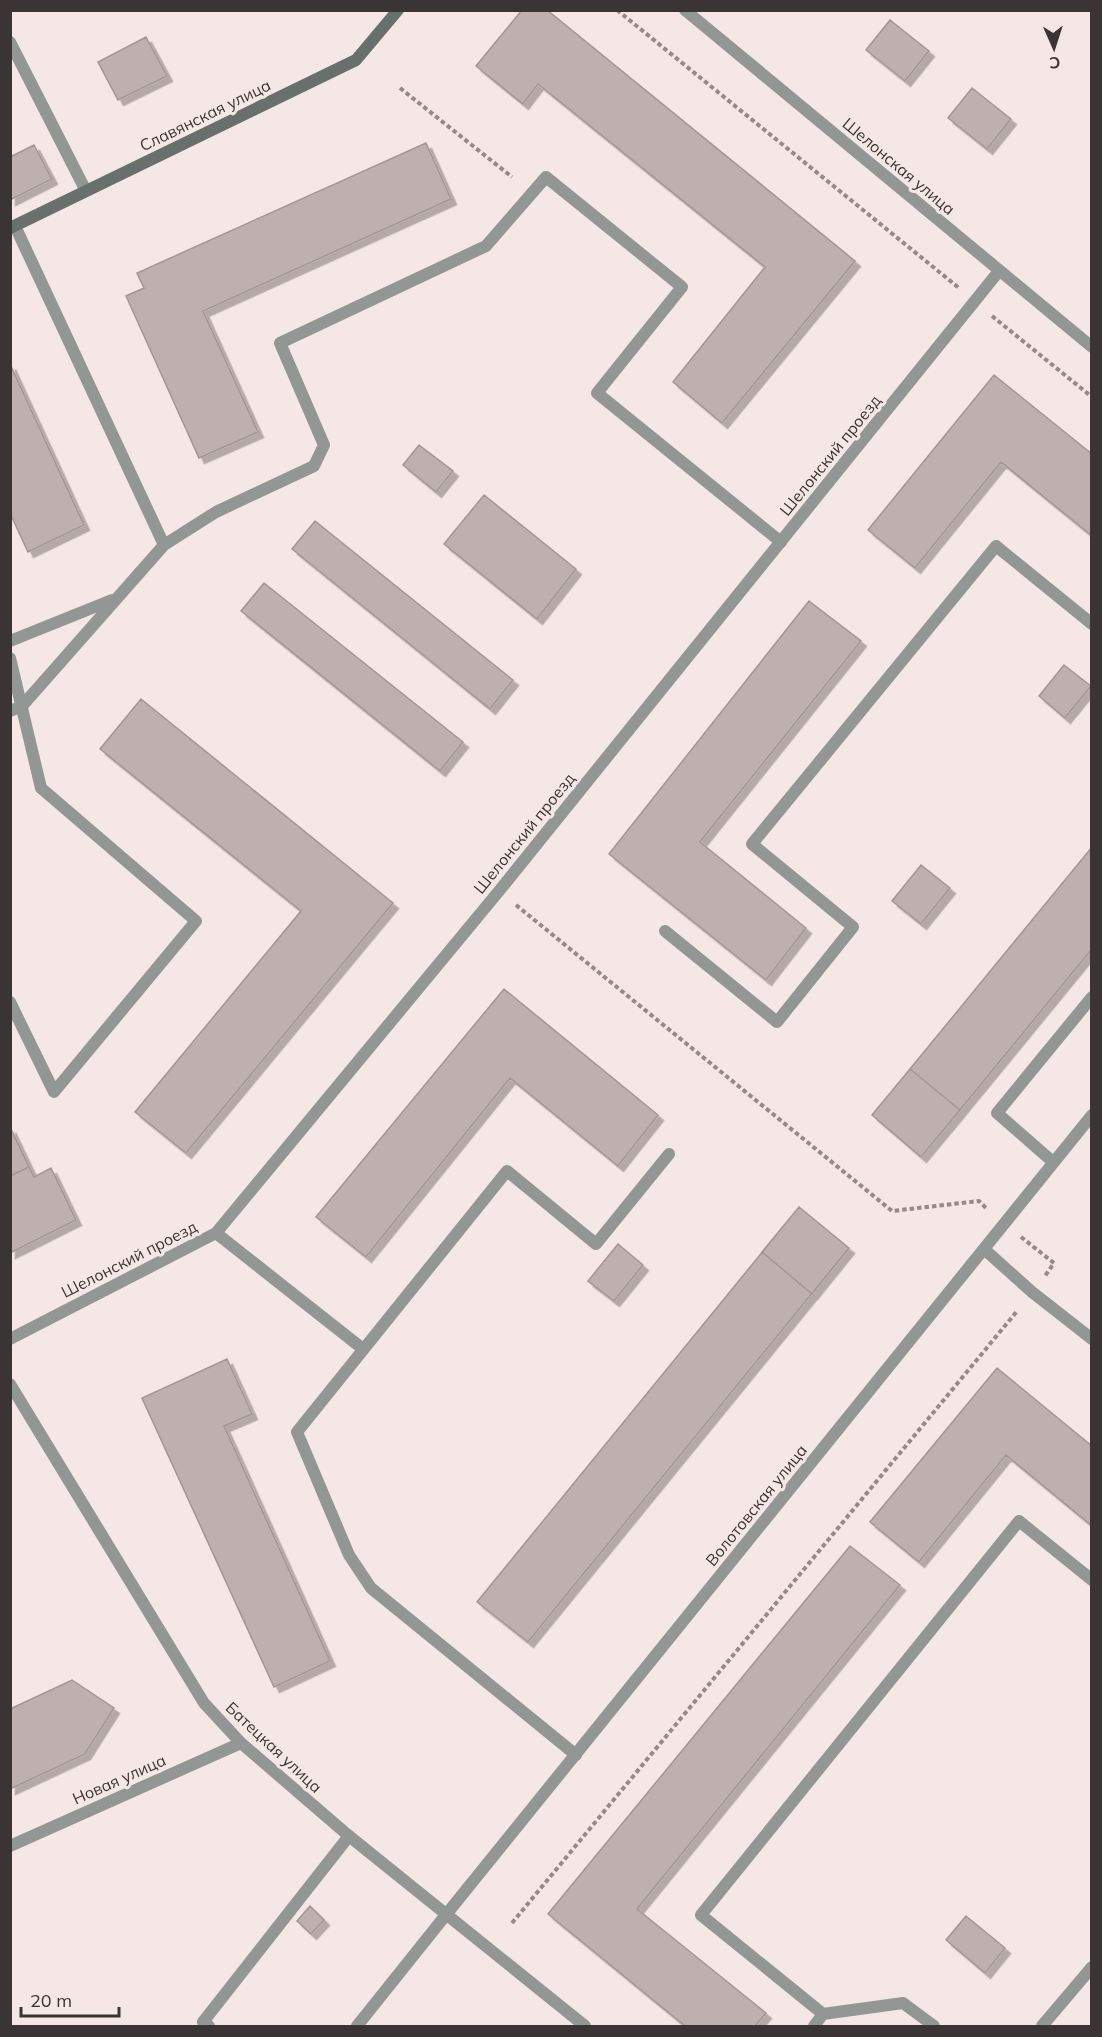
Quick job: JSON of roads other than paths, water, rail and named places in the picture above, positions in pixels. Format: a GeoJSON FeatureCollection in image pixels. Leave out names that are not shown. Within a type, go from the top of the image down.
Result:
{"type":"FeatureCollection","features":[{"type":"Feature","properties":{"kind":"street","name":"Славянская улица"},"geometry":{"type":"LineString","coordinates":[[13,227],[356,60],[398,10]]}},
{"type":"Feature","properties":{"kind":"street","name":"Шелонская улица"},"geometry":{"type":"LineString","coordinates":[[685,10],[1092,347]]}},
{"type":"Feature","properties":{"kind":"street"},"geometry":{"type":"LineString","coordinates":[[10,42],[86,191]]}},
{"type":"Feature","properties":{"kind":"street"},"geometry":{"type":"LineString","coordinates":[[16,708],[164,545],[216,512],[314,466],[324,445],[280,343],[486,246],[546,177],[682,287],[597,393],[781,542]]}},
{"type":"Feature","properties":{"kind":"street"},"geometry":{"type":"LineString","coordinates":[[13,227],[164,545]]}},
{"type":"Feature","properties":{"kind":"street","name":"Шелонский проезд"},"geometry":{"type":"LineString","coordinates":[[10,1339],[216,1233],[499,891],[999,271]]}},
{"type":"Feature","properties":{"kind":"street"},"geometry":{"type":"LineString","coordinates":[[665,931],[777,1022],[853,927],[753,844],[996,546],[1092,624]]}},
{"type":"Feature","properties":{"kind":"street"},"geometry":{"type":"LineString","coordinates":[[10,641],[115,598]]}},
{"type":"Feature","properties":{"kind":"street"},"geometry":{"type":"LineString","coordinates":[[10,657],[16,708],[41,788],[196,921],[54,1092],[10,1002]]}},
{"type":"Feature","properties":{"kind":"street"},"geometry":{"type":"LineString","coordinates":[[1053,1162],[997,1113],[1092,997]]}},
{"type":"Feature","properties":{"kind":"street","name":"Волотовская улица"},"geometry":{"type":"LineString","coordinates":[[357,2026],[1092,1115]]}},
{"type":"Feature","properties":{"kind":"street"},"geometry":{"type":"LineString","coordinates":[[576,1755],[372,1588],[349,1555],[297,1432],[507,1171],[596,1244],[669,1154]]}},
{"type":"Feature","properties":{"kind":"street"},"geometry":{"type":"LineString","coordinates":[[216,1233],[363,1349]]}},
{"type":"Feature","properties":{"kind":"street"},"geometry":{"type":"LineString","coordinates":[[984,1249],[1032,1292],[1092,1339]]}},
{"type":"Feature","properties":{"kind":"street","name":"Батецкая улица"},"geometry":{"type":"LineString","coordinates":[[10,1383],[204,1703],[241,1743],[350,1836],[446,1916],[585,2026]]}},
{"type":"Feature","properties":{"kind":"street"},"geometry":{"type":"LineString","coordinates":[[823,2014],[701,1915],[1019,1521],[1092,1580]]}},
{"type":"Feature","properties":{"kind":"street","name":"Новая улица"},"geometry":{"type":"LineString","coordinates":[[10,1846],[241,1743]]}},
{"type":"Feature","properties":{"kind":"street"},"geometry":{"type":"LineString","coordinates":[[209,2026],[203,2022],[350,1836]]}},
{"type":"Feature","properties":{"kind":"street"},"geometry":{"type":"LineString","coordinates":[[1042,2026],[1092,1967]]}},
{"type":"Feature","properties":{"kind":"street"},"geometry":{"type":"LineString","coordinates":[[814,2026],[823,2014],[903,2003],[934,2026]]}}]}
